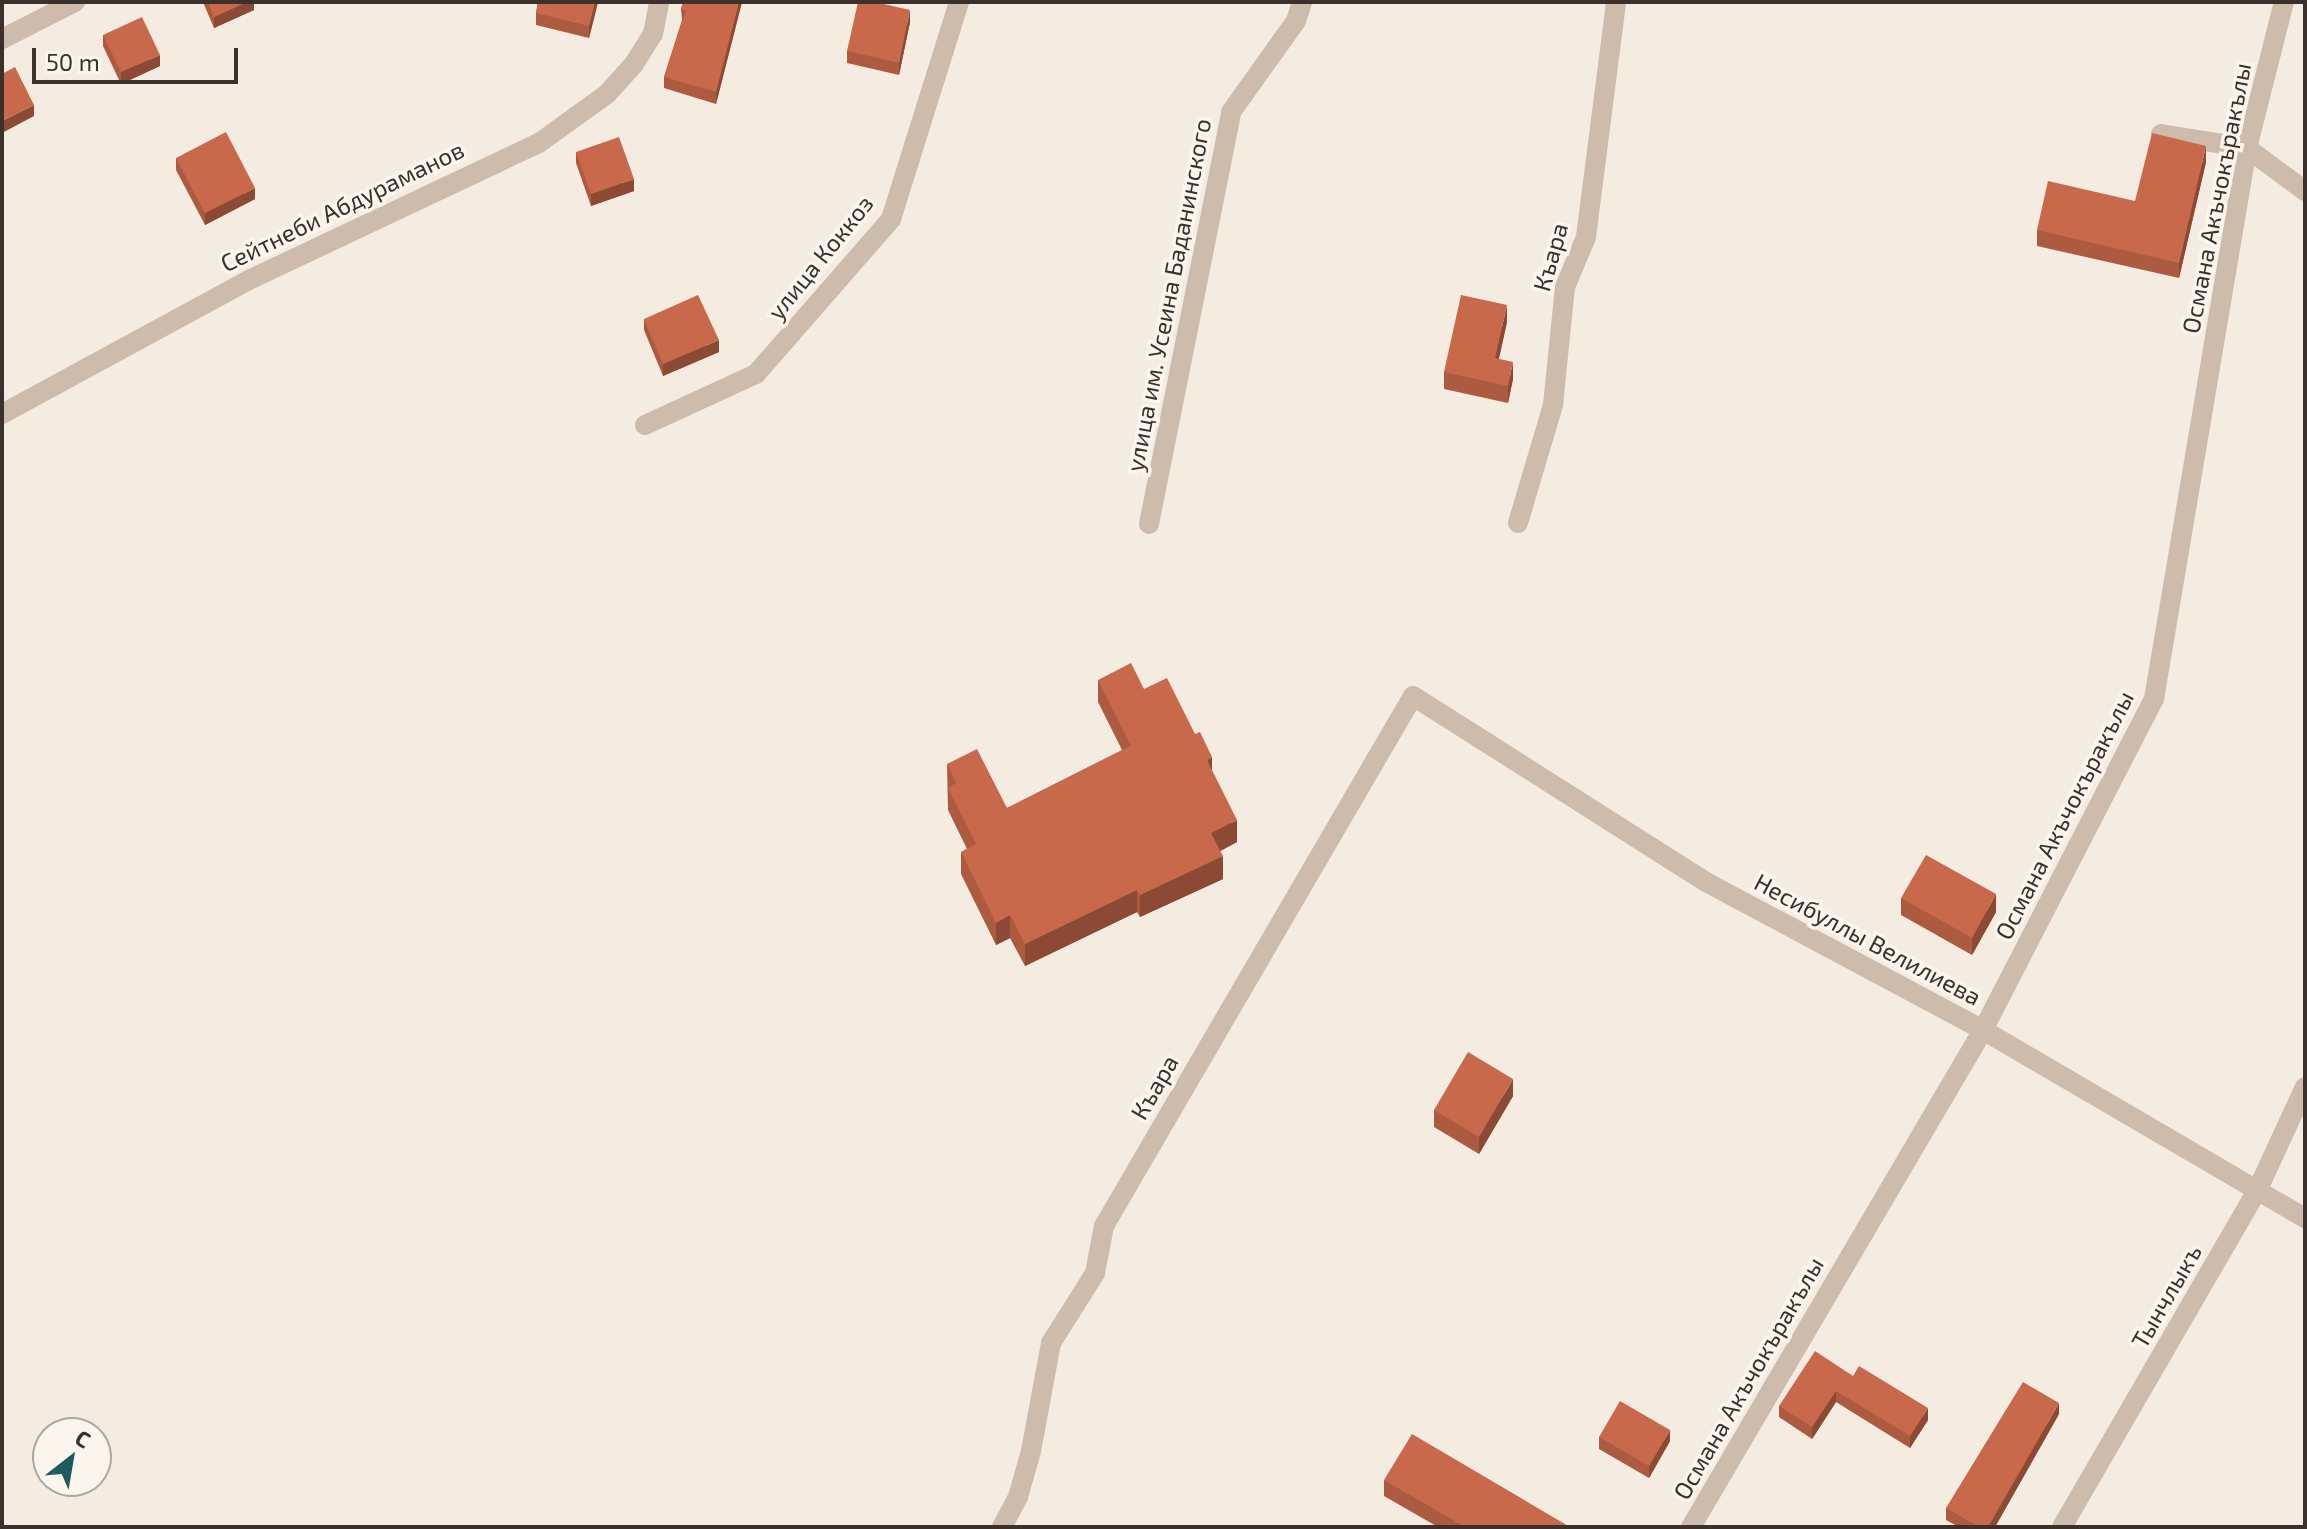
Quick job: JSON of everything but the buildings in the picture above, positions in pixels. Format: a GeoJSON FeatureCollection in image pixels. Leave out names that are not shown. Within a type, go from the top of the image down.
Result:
{"type":"FeatureCollection","features":[{"type":"Feature","properties":{"kind":"street"},"geometry":{"type":"LineString","coordinates":[[2,39],[75,2]]}},
{"type":"Feature","properties":{"kind":"street","name":"Сейтнеби Абдураманов"},"geometry":{"type":"LineString","coordinates":[[2,414],[251,279],[539,143],[607,94],[634,64],[653,34],[659,2]]}},
{"type":"Feature","properties":{"kind":"street","name":"улица Коккоз"},"geometry":{"type":"LineString","coordinates":[[645,425],[756,374],[891,219],[959,2]]}},
{"type":"Feature","properties":{"kind":"street","name":"улица им. Усеина Баданинского"},"geometry":{"type":"LineString","coordinates":[[1149,524],[1231,112],[1296,21],[1302,2]]}},
{"type":"Feature","properties":{"kind":"street","name":"Къара"},"geometry":{"type":"LineString","coordinates":[[1518,523],[1553,405],[1565,287],[1586,237],[1616,2]]}},
{"type":"Feature","properties":{"kind":"street","name":"Османа Акъчокъракълы"},"geometry":{"type":"LineString","coordinates":[[1691,1527],[1983,1030],[2154,699],[2247,148],[2284,2]]}},
{"type":"Feature","properties":{"kind":"street"},"geometry":{"type":"LineString","coordinates":[[2161,134],[2247,148],[2305,191]]}},
{"type":"Feature","properties":{"kind":"street","name":"Къара"},"geometry":{"type":"LineString","coordinates":[[1002,1527],[1018,1497],[1031,1451],[1051,1343],[1095,1273],[1104,1226],[1413,696]]}},
{"type":"Feature","properties":{"kind":"street","name":"Несибуллы Велилиева"},"geometry":{"type":"LineString","coordinates":[[1413,696],[1706,882],[1983,1030],[2305,1218]]}},
{"type":"Feature","properties":{"kind":"street","name":"Тынчлыкъ"},"geometry":{"type":"LineString","coordinates":[[2062,1527],[2258,1189],[2305,1087]]}}]}
